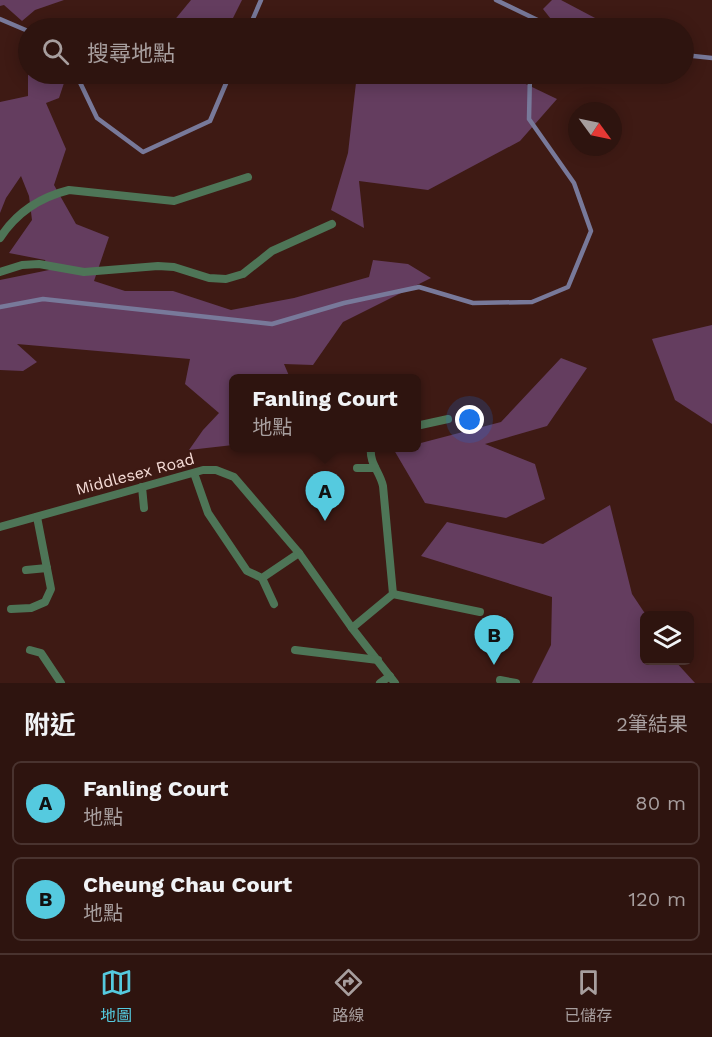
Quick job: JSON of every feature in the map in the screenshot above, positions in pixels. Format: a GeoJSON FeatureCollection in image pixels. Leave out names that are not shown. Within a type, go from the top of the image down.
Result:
{"type":"FeatureCollection","features":[{"type":"Feature","properties":{"kind":"lane"},"geometry":{"type":"LineString","coordinates":[[0,238],[19,215],[33,205],[69,190],[174,201],[248,177]]}},
{"type":"Feature","properties":{"kind":"lane"},"geometry":{"type":"LineString","coordinates":[[0,272],[39,264],[101,273],[158,266],[174,267],[209,278],[226,279],[243,274],[272,250],[332,224]]}},
{"type":"Feature","properties":{"kind":"lane"},"geometry":{"type":"LineString","coordinates":[[421,425],[448,419]]}},
{"type":"Feature","properties":{"kind":"lane"},"geometry":{"type":"LineString","coordinates":[[370,452],[371,459],[384,486],[393,594]]}},
{"type":"Feature","properties":{"kind":"lane"},"geometry":{"type":"LineString","coordinates":[[357,468],[375,468]]}},
{"type":"Feature","properties":{"kind":"lane","name":"Middlesex Road"},"geometry":{"type":"LineString","coordinates":[[0,527],[194,473],[216,470],[234,477],[299,553],[352,628],[393,680]]}},
{"type":"Feature","properties":{"kind":"lane"},"geometry":{"type":"LineString","coordinates":[[194,473],[208,513],[247,571],[262,578],[274,604]]}},
{"type":"Feature","properties":{"kind":"lane"},"geometry":{"type":"LineString","coordinates":[[142,487],[144,508]]}},
{"type":"Feature","properties":{"kind":"lane"},"geometry":{"type":"LineString","coordinates":[[11,609],[31,608],[45,602],[51,589],[37,517]]}},
{"type":"Feature","properties":{"kind":"lane"},"geometry":{"type":"LineString","coordinates":[[262,578],[299,553]]}},
{"type":"Feature","properties":{"kind":"lane"},"geometry":{"type":"LineString","coordinates":[[26,570],[47,568]]}},
{"type":"Feature","properties":{"kind":"lane"},"geometry":{"type":"LineString","coordinates":[[393,594],[480,612]]}},
{"type":"Feature","properties":{"kind":"lane"},"geometry":{"type":"LineString","coordinates":[[352,628],[393,594]]}},
{"type":"Feature","properties":{"kind":"lane"},"geometry":{"type":"LineString","coordinates":[[30,650],[41,653],[61,683]]}},
{"type":"Feature","properties":{"kind":"lane"},"geometry":{"type":"LineString","coordinates":[[295,650],[378,660]]}},
{"type":"Feature","properties":{"kind":"lane"},"geometry":{"type":"LineString","coordinates":[[380,683],[393,680]]}},
{"type":"Feature","properties":{"kind":"lane"},"geometry":{"type":"LineString","coordinates":[[500,680],[516,683]]}},
{"type":"Feature","properties":{"kind":"shaded area"},"geometry":{"type":"Polygon","coordinates":[[[0,0],[64,0],[35,10],[26,18],[19,18],[4,5],[0,6],[0,0]]]}},
{"type":"Feature","properties":{"kind":"shaded area"},"geometry":{"type":"Polygon","coordinates":[[[191,0],[242,0],[233,18],[176,18],[191,0]]]}},
{"type":"Feature","properties":{"kind":"shaded area"},"geometry":{"type":"Polygon","coordinates":[[[552,0],[561,0],[595,18],[550,18],[543,9],[552,0]]]}},
{"type":"Feature","properties":{"kind":"shaded area"},"geometry":{"type":"Polygon","coordinates":[[[28,84],[64,84],[59,98],[46,103],[66,149],[54,185],[76,224],[109,237],[94,281],[125,291],[173,291],[231,310],[294,298],[369,277],[373,260],[408,264],[431,278],[343,322],[313,365],[284,364],[288,374],[229,374],[229,445],[189,450],[219,413],[185,384],[190,359],[17,344],[37,362],[23,371],[0,370],[0,280],[49,270],[45,260],[9,253],[32,220],[29,196],[21,176],[6,198],[0,213],[0,102],[28,96],[28,84]]]}},
{"type":"Feature","properties":{"kind":"shaded area"},"geometry":{"type":"Polygon","coordinates":[[[356,84],[526,84],[557,99],[520,141],[428,190],[359,181],[364,228],[331,210],[348,153],[356,84]]]}},
{"type":"Feature","properties":{"kind":"shaded area"},"geometry":{"type":"Polygon","coordinates":[[[712,325],[712,424],[675,400],[652,339],[712,325]]]}},
{"type":"Feature","properties":{"kind":"shaded area"},"geometry":{"type":"Polygon","coordinates":[[[561,358],[587,368],[547,426],[485,444],[535,464],[545,499],[506,518],[425,503],[395,452],[421,452],[421,443],[501,422],[561,358]]]}},
{"type":"Feature","properties":{"kind":"shaded area"},"geometry":{"type":"Polygon","coordinates":[[[610,505],[632,594],[643,611],[640,611],[640,665],[679,665],[695,683],[532,683],[551,645],[552,597],[421,556],[447,522],[543,544],[610,505]]]}},
{"type":"Feature","properties":{"kind":"waterway"},"geometry":{"type":"LineString","coordinates":[[253,18],[261,0]]}},
{"type":"Feature","properties":{"kind":"waterway"},"geometry":{"type":"LineString","coordinates":[[496,0],[533,18]]}},
{"type":"Feature","properties":{"kind":"waterway"},"geometry":{"type":"LineString","coordinates":[[0,19],[18,27]]}},
{"type":"Feature","properties":{"kind":"waterway"},"geometry":{"type":"LineString","coordinates":[[694,56],[712,58]]}},
{"type":"Feature","properties":{"kind":"waterway"},"geometry":{"type":"LineString","coordinates":[[81,84],[97,118],[143,152],[210,121],[226,84]]}},
{"type":"Feature","properties":{"kind":"waterway"},"geometry":{"type":"LineString","coordinates":[[0,307],[43,299],[272,324],[344,303],[419,287],[473,303],[532,302],[568,287],[591,231],[574,183],[529,119],[530,84]]}},
{"type":"Feature","properties":{"kind":"place","name":"Fanling Court"},"geometry":{"type":"Point","coordinates":[325,521]}},
{"type":"Feature","properties":{"kind":"place","name":"Cheung Chau Court"},"geometry":{"type":"Point","coordinates":[494,665]}}]}
